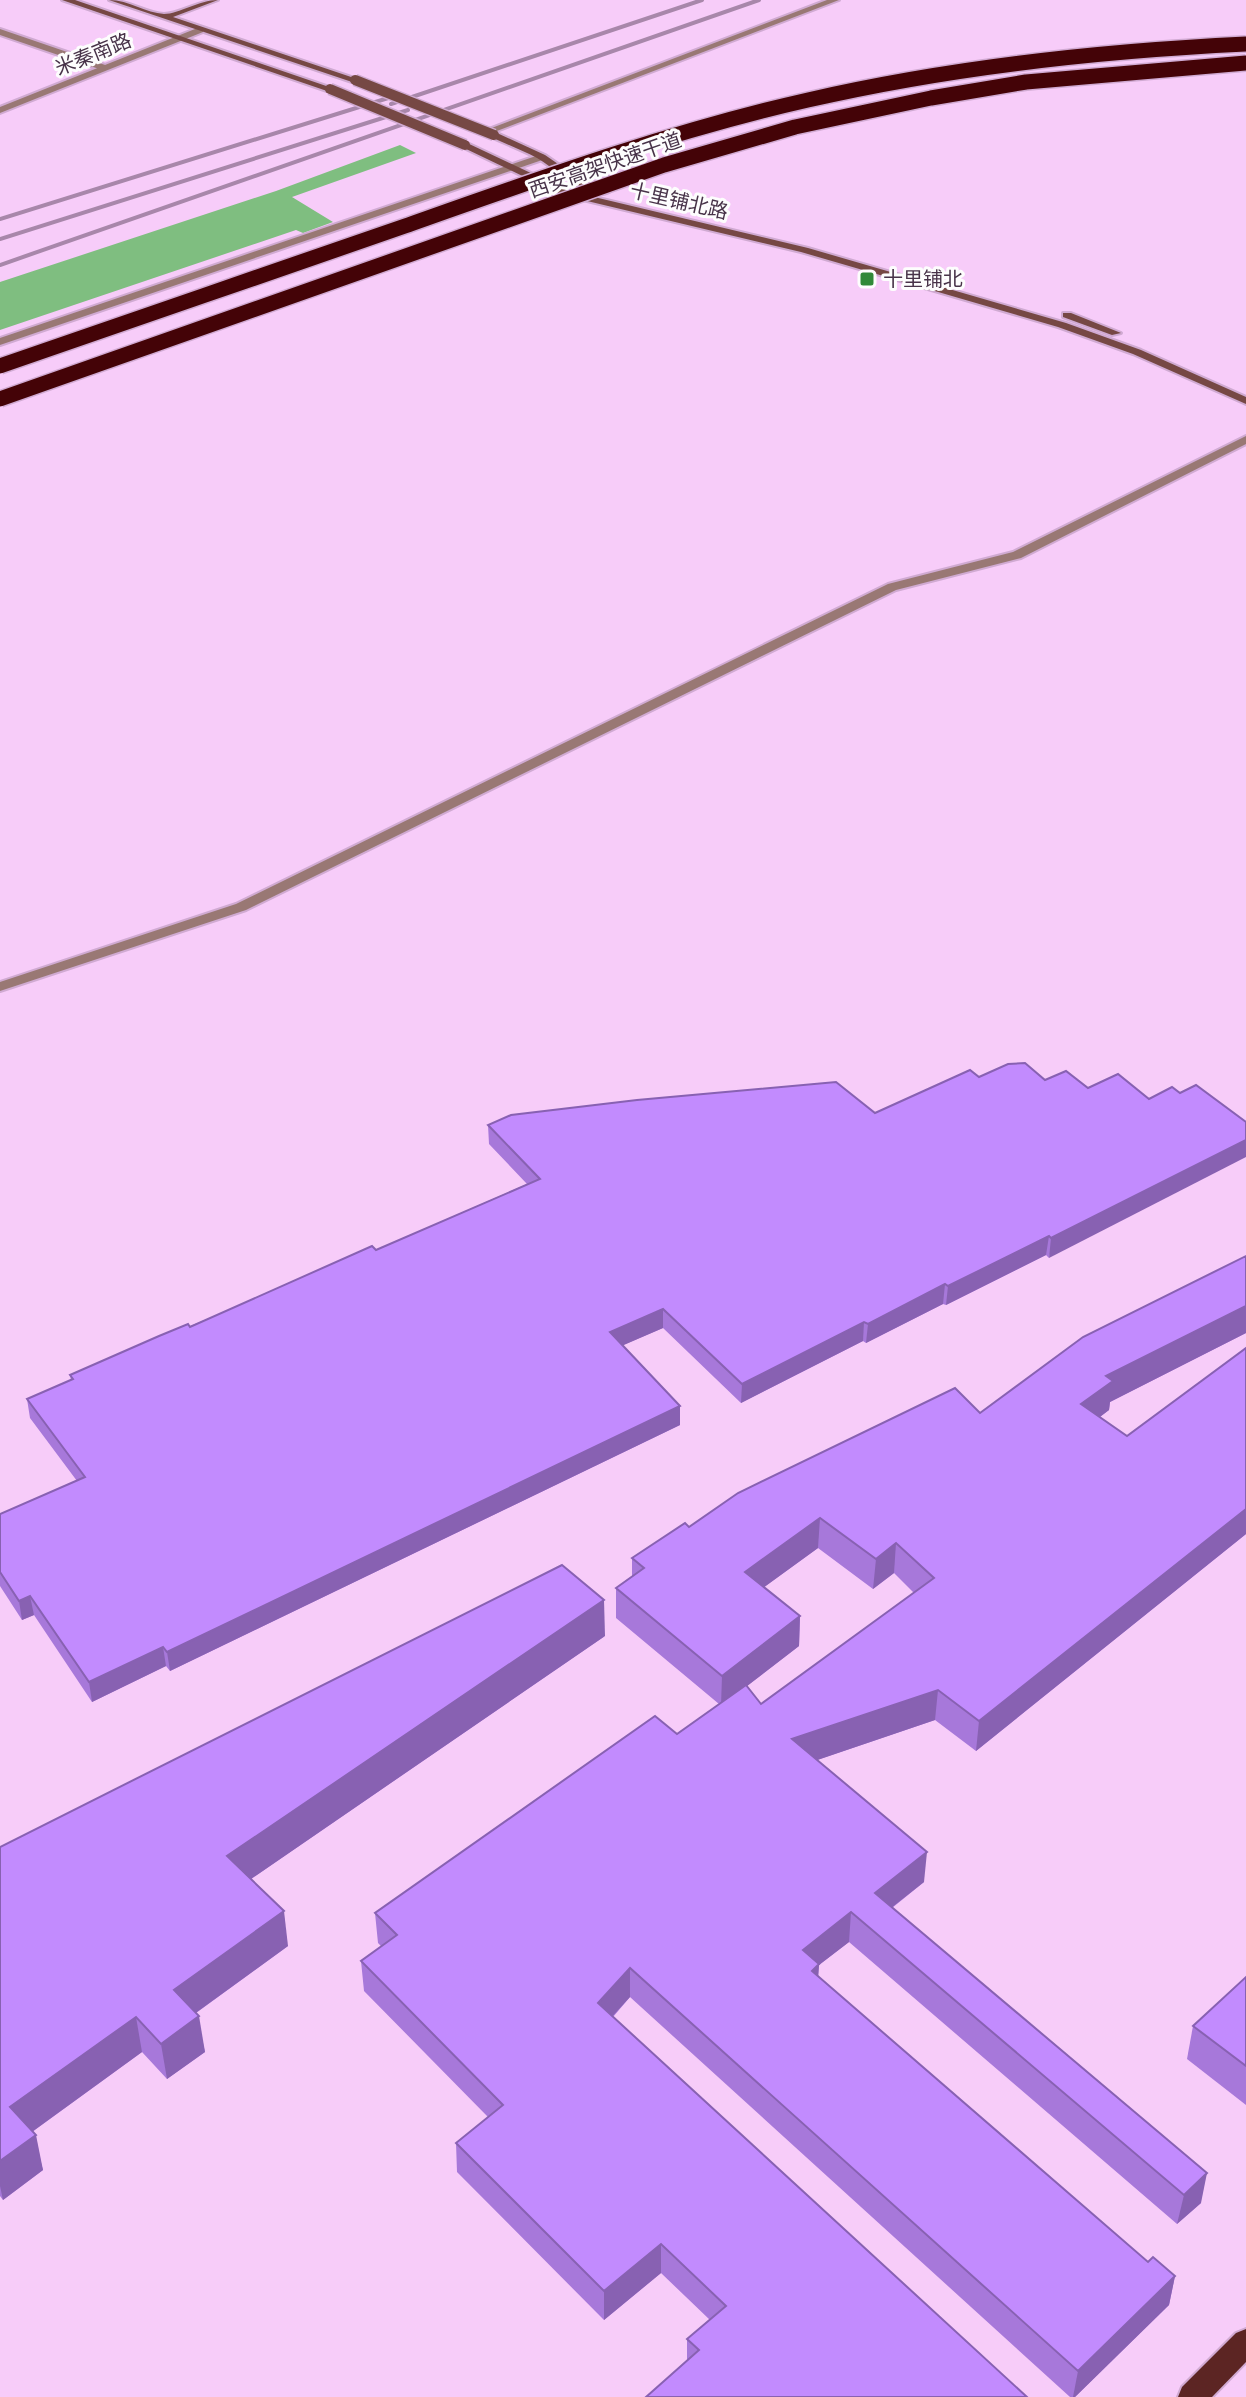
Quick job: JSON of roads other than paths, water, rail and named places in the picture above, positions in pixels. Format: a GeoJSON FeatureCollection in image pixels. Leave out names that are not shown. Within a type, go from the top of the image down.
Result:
{"type":"FeatureCollection","features":[{"type":"Feature","properties":{"kind":"highway","name":"西安高架快速干道"},"geometry":{"type":"LineString","coordinates":[[0,366],[539,180],[657,141],[774,108],[893,82],[1007,64],[1132,51],[1246,44]]}},
{"type":"Feature","properties":{"kind":"highway","name":"西安高架快速干道"},"geometry":{"type":"LineString","coordinates":[[0,399],[664,165],[795,127],[931,98],[1026,82],[1246,63]]}},
{"type":"Feature","properties":{"kind":"main road"},"geometry":{"type":"LineString","coordinates":[[1192,2397],[1246,2342]]}},
{"type":"Feature","properties":{"kind":"street","name":"十里铺北路"},"geometry":{"type":"LineString","coordinates":[[66,0],[330,89],[579,197],[804,250],[1050,321],[1137,352],[1246,401]]}},
{"type":"Feature","properties":{"kind":"street","name":"十里铺北路"},"geometry":{"type":"LineString","coordinates":[[113,0],[355,80],[542,157],[573,179],[609,194],[868,257],[1044,308],[1114,332],[1246,390]]}},
{"type":"Feature","properties":{"kind":"street"},"geometry":{"type":"LineString","coordinates":[[164,17],[214,0]]}},
{"type":"Feature","properties":{"kind":"street"},"geometry":{"type":"LineString","coordinates":[[490,134],[835,0]]}},
{"type":"Feature","properties":{"kind":"street","name":"米秦南路"},"geometry":{"type":"LineString","coordinates":[[0,110],[200,30]]}},
{"type":"Feature","properties":{"kind":"street"},"geometry":{"type":"LineString","coordinates":[[0,32],[105,68]]}},
{"type":"Feature","properties":{"kind":"street"},"geometry":{"type":"LineString","coordinates":[[0,342],[542,157]]}},
{"type":"Feature","properties":{"kind":"street"},"geometry":{"type":"LineString","coordinates":[[0,987],[241,907],[892,587],[1017,555],[1246,439]]}},
{"type":"Feature","properties":{"kind":"railway"},"geometry":{"type":"LineString","coordinates":[[391,104],[702,0]]}},
{"type":"Feature","properties":{"kind":"railway"},"geometry":{"type":"LineString","coordinates":[[0,265],[759,0]]}},
{"type":"Feature","properties":{"kind":"railway"},"geometry":{"type":"LineString","coordinates":[[0,219],[401,94]]}},
{"type":"Feature","properties":{"kind":"railway"},"geometry":{"type":"LineString","coordinates":[[0,239],[408,110]]}},
{"type":"Feature","properties":{"kind":"place","name":"十里铺北"},"geometry":{"type":"Point","coordinates":[867,279]}}]}
